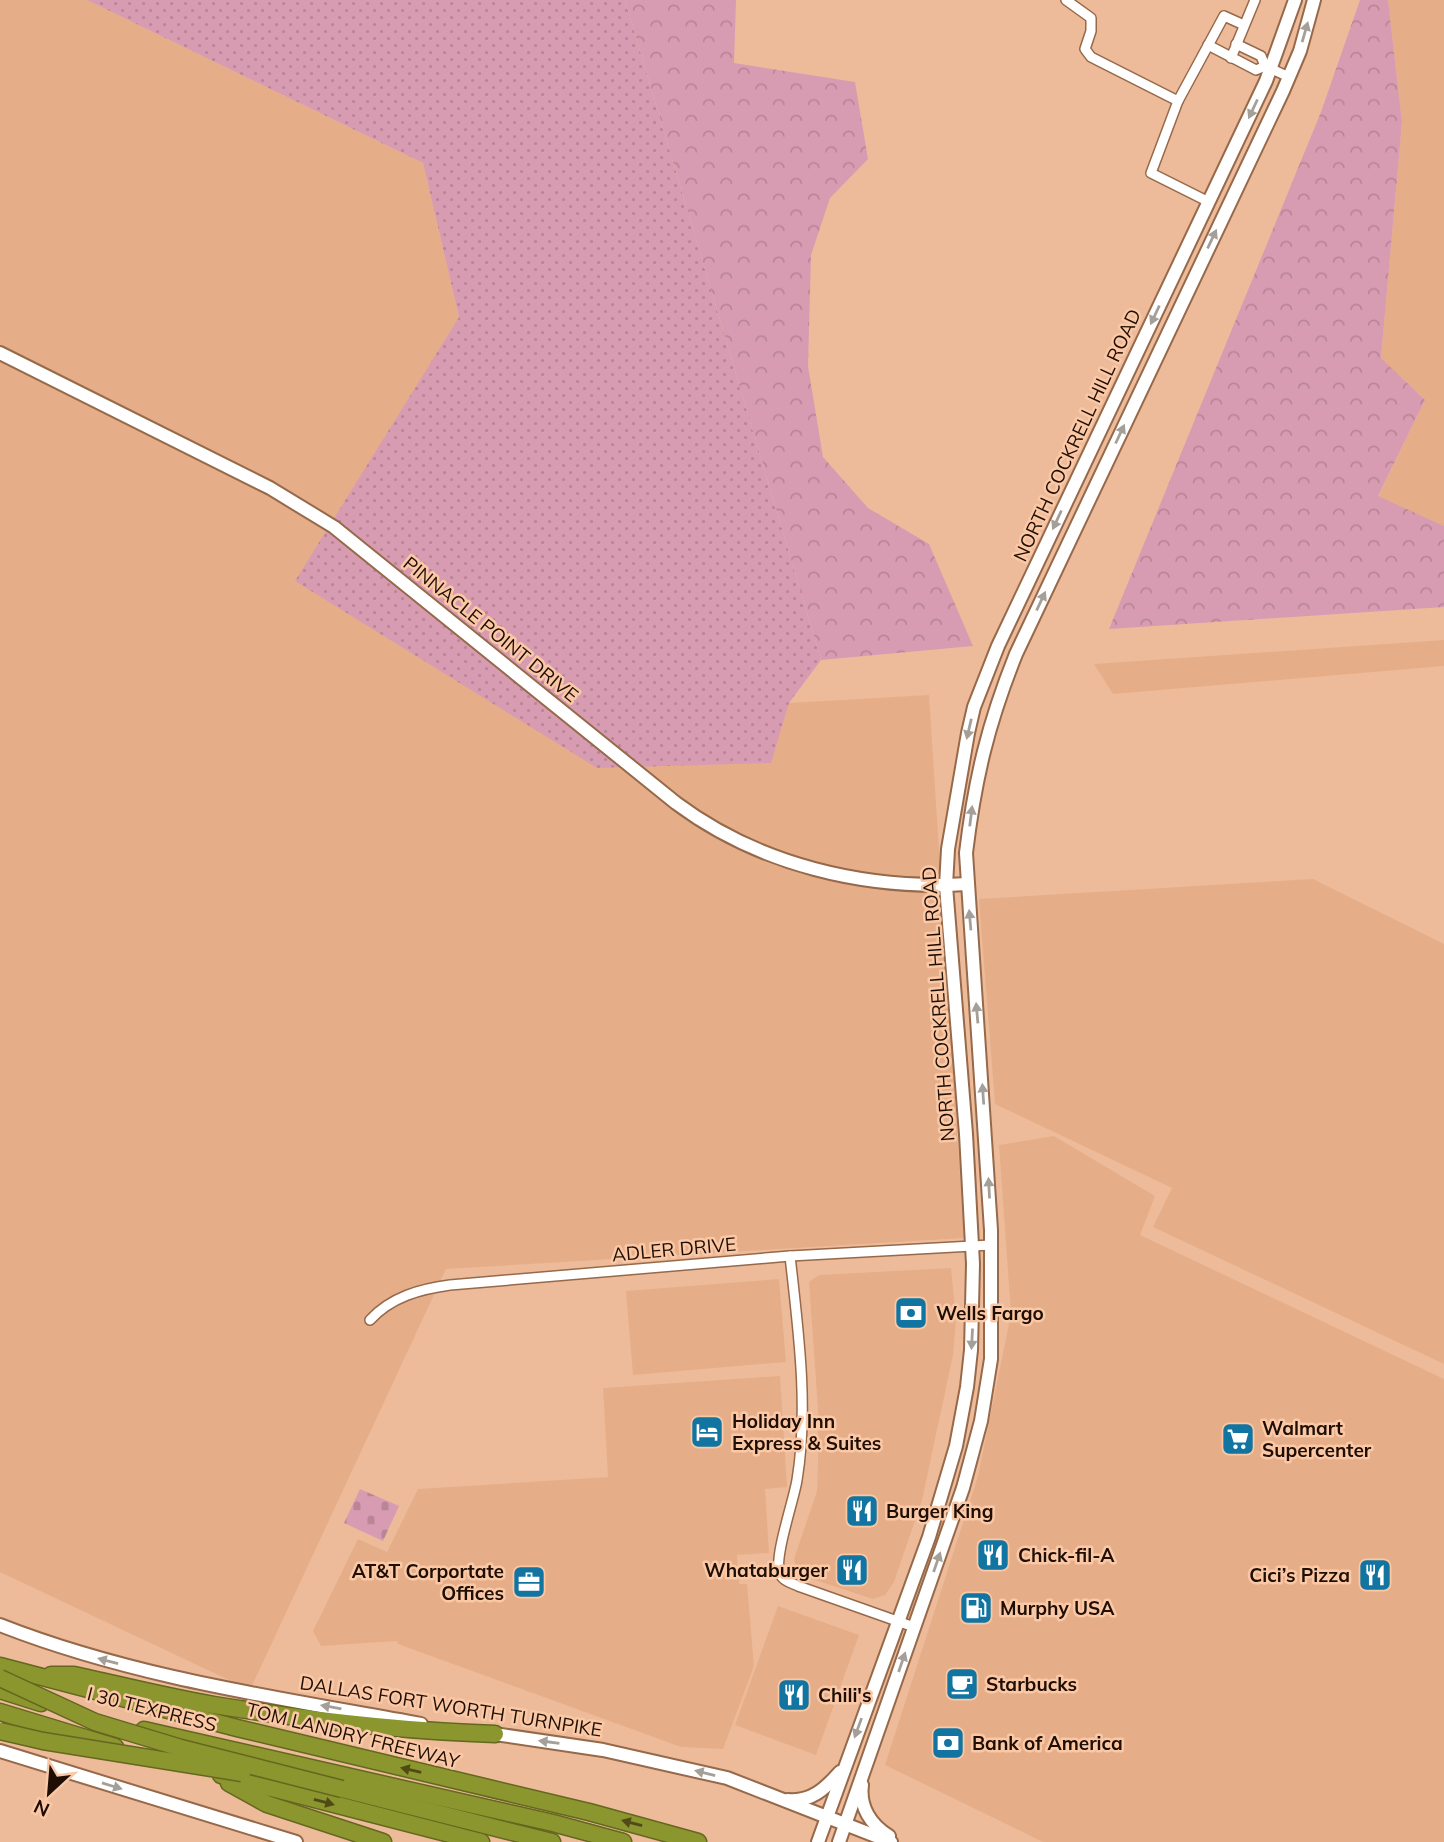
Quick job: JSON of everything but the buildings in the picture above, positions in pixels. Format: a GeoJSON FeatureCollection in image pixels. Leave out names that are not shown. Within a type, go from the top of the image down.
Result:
{"type":"FeatureCollection","features":[{"type":"Feature","properties":{"kind":"highway","name":"TOM LANDRY FREEWAY"},"geometry":{"type":"LineString","coordinates":[[0,1666],[237,1728],[589,1812],[698,1842]]}},
{"type":"Feature","properties":{"kind":"highway"},"geometry":{"type":"LineString","coordinates":[[31,1676],[74,1675],[213,1705],[418,1732],[495,1734]]}},
{"type":"Feature","properties":{"kind":"highway"},"geometry":{"type":"LineString","coordinates":[[0,1678],[95,1723],[181,1748],[552,1842]]}},
{"type":"Feature","properties":{"kind":"highway","name":"I 30 TEXPRESS"},"geometry":{"type":"LineString","coordinates":[[0,1690],[117,1724],[553,1823],[623,1842]]}},
{"type":"Feature","properties":{"kind":"highway"},"geometry":{"type":"LineString","coordinates":[[0,1712],[81,1738],[481,1842]]}},
{"type":"Feature","properties":{"kind":"highway"},"geometry":{"type":"LineString","coordinates":[[0,1731],[56,1743],[342,1788]]}},
{"type":"Feature","properties":{"kind":"highway"},"geometry":{"type":"LineString","coordinates":[[210,1772],[267,1804],[383,1842]]}},
{"type":"Feature","properties":{"kind":"main road","name":"NORTH COCKRELL HILL ROAD"},"geometry":{"type":"LineString","coordinates":[[818,1840],[929,1537],[956,1446],[967,1387],[971,1350],[972,1246],[946,886],[948,849],[974,707],[998,646],[1209,202],[1295,0]]}},
{"type":"Feature","properties":{"kind":"main road","name":"NORTH COCKRELL HILL ROAD"},"geometry":{"type":"LineString","coordinates":[[839,1842],[957,1508],[974,1451],[991,1359],[991,1245],[982,1070],[966,853],[979,765],[993,715],[1016,654],[1289,77],[1300,51],[1314,0]]}},
{"type":"Feature","properties":{"kind":"main road","name":"PINNACLE POINT DRIVE"},"geometry":{"type":"LineString","coordinates":[[0,353],[306,508],[372,557],[676,803],[720,832],[777,858],[869,881],[946,886],[967,884]]}},
{"type":"Feature","properties":{"kind":"main road"},"geometry":{"type":"LineString","coordinates":[[956,1446],[974,1451]]}},
{"type":"Feature","properties":{"kind":"main road","name":"DALLAS FORT WORTH TURNPIKE"},"geometry":{"type":"LineString","coordinates":[[0,1625],[104,1660],[187,1680],[424,1724],[657,1760],[727,1778],[891,1842]]}},
{"type":"Feature","properties":{"kind":"main road"},"geometry":{"type":"LineString","coordinates":[[0,1751],[296,1842]]}},
{"type":"Feature","properties":{"kind":"main road"},"geometry":{"type":"LineString","coordinates":[[780,1800],[796,1801],[817,1794],[844,1766]]}},
{"type":"Feature","properties":{"kind":"main road"},"geometry":{"type":"LineString","coordinates":[[863,1772],[861,1791],[869,1820],[880,1831],[898,1842]]}},
{"type":"Feature","properties":{"kind":"street"},"geometry":{"type":"LineString","coordinates":[[1231,58],[1255,0]]}},
{"type":"Feature","properties":{"kind":"street"},"geometry":{"type":"LineString","coordinates":[[1071,1],[1091,18],[1091,30],[1085,49],[1091,57],[1178,101]]}},
{"type":"Feature","properties":{"kind":"street"},"geometry":{"type":"LineString","coordinates":[[1209,202],[1151,173],[1178,101],[1224,16],[1244,25]]}},
{"type":"Feature","properties":{"kind":"street"},"geometry":{"type":"LineString","coordinates":[[1236,44],[1261,56],[1268,67],[1289,77]]}},
{"type":"Feature","properties":{"kind":"street"},"geometry":{"type":"LineString","coordinates":[[1208,46],[1256,70],[1268,67]]}},
{"type":"Feature","properties":{"kind":"street","name":"ADLER DRIVE"},"geometry":{"type":"LineString","coordinates":[[370,1320],[381,1308],[427,1288],[790,1256],[991,1245]]}},
{"type":"Feature","properties":{"kind":"street"},"geometry":{"type":"LineString","coordinates":[[790,1256],[799,1339],[801,1451],[796,1487],[779,1555],[780,1574],[798,1586],[914,1627]]}},
{"type":"Feature","properties":{"kind":"shaded area"},"geometry":{"type":"Polygon","coordinates":[[[0,0],[87,0],[423,163],[459,317],[296,581],[770,763],[789,703],[929,695],[964,1238],[446,1269],[250,1690],[0,1572],[0,0]]]}},
{"type":"Feature","properties":{"kind":"shaded area"},"geometry":{"type":"Polygon","coordinates":[[[1388,0],[1444,0],[1444,526],[1378,497],[1425,400],[1381,358],[1402,122],[1388,0]]]}},
{"type":"Feature","properties":{"kind":"shaded area"},"geometry":{"type":"Polygon","coordinates":[[[1444,640],[1444,666],[1113,694],[1094,664],[1444,640]]]}},
{"type":"Feature","properties":{"kind":"shaded area"},"geometry":{"type":"Polygon","coordinates":[[[1313,879],[1444,944],[1444,1364],[1153,1227],[1172,1188],[995,1104],[979,899],[1313,879]]]}},
{"type":"Feature","properties":{"kind":"shaded area"},"geometry":{"type":"Polygon","coordinates":[[[1054,1136],[1155,1196],[1140,1235],[1444,1379],[1444,1842],[1043,1842],[885,1765],[978,1476],[1011,1314],[999,1145],[1054,1136]]]}},
{"type":"Feature","properties":{"kind":"shaded area"},"geometry":{"type":"Polygon","coordinates":[[[951,1268],[956,1319],[953,1355],[922,1500],[894,1582],[885,1595],[873,1599],[803,1576],[797,1571],[794,1559],[817,1491],[818,1462],[818,1409],[809,1282],[819,1275],[951,1268]]]}},
{"type":"Feature","properties":{"kind":"shaded area"},"geometry":{"type":"Polygon","coordinates":[[[779,1279],[786,1362],[633,1375],[626,1291],[779,1279]]]}},
{"type":"Feature","properties":{"kind":"shaded area"},"geometry":{"type":"Polygon","coordinates":[[[780,1376],[787,1487],[765,1489],[769,1553],[737,1555],[739,1584],[747,1584],[754,1666],[723,1749],[681,1747],[398,1644],[397,1641],[321,1646],[313,1631],[358,1539],[387,1552],[418,1489],[608,1477],[603,1388],[780,1376]]]}},
{"type":"Feature","properties":{"kind":"shaded area"},"geometry":{"type":"Polygon","coordinates":[[[778,1606],[859,1635],[816,1755],[735,1725],[778,1606]]]}},
{"type":"Feature","properties":{"kind":"green space"},"geometry":{"type":"Polygon","coordinates":[[[87,0],[625,0],[821,660],[789,703],[771,763],[597,768],[295,581],[459,317],[423,163],[87,0]]]}},
{"type":"Feature","properties":{"kind":"green space"},"geometry":{"type":"Polygon","coordinates":[[[625,0],[736,0],[734,63],[855,82],[868,159],[830,198],[811,255],[808,366],[823,457],[868,508],[929,544],[973,646],[821,660],[625,0]]]}},
{"type":"Feature","properties":{"kind":"green space"},"geometry":{"type":"Polygon","coordinates":[[[1360,0],[1388,0],[1402,122],[1381,358],[1425,400],[1378,496],[1444,526],[1444,607],[1109,629],[1321,112],[1360,0]]]}},
{"type":"Feature","properties":{"kind":"green space"},"geometry":{"type":"Polygon","coordinates":[[[360,1489],[399,1506],[383,1541],[344,1523],[360,1489]]]}},
{"type":"Feature","properties":{"kind":"place","name":"Wells Fargo"},"geometry":{"type":"Point","coordinates":[911,1313]}},
{"type":"Feature","properties":{"kind":"place","name":"Holiday Inn Express & Suites"},"geometry":{"type":"Point","coordinates":[707,1432]}},
{"type":"Feature","properties":{"kind":"place","name":"Walmart Supercenter"},"geometry":{"type":"Point","coordinates":[1238,1439]}},
{"type":"Feature","properties":{"kind":"place","name":"Burger King"},"geometry":{"type":"Point","coordinates":[862,1511]}},
{"type":"Feature","properties":{"kind":"place","name":"Chick-fil-A"},"geometry":{"type":"Point","coordinates":[993,1555]}},
{"type":"Feature","properties":{"kind":"place","name":"Whataburger"},"geometry":{"type":"Point","coordinates":[852,1570]}},
{"type":"Feature","properties":{"kind":"place","name":"Cici’s Pizza"},"geometry":{"type":"Point","coordinates":[1375,1575]}},
{"type":"Feature","properties":{"kind":"place","name":"AT&T Corportate Offices"},"geometry":{"type":"Point","coordinates":[529,1582]}},
{"type":"Feature","properties":{"kind":"place","name":"Murphy USA"},"geometry":{"type":"Point","coordinates":[976,1608]}},
{"type":"Feature","properties":{"kind":"place","name":"Starbucks"},"geometry":{"type":"Point","coordinates":[962,1684]}},
{"type":"Feature","properties":{"kind":"place","name":"Chili's"},"geometry":{"type":"Point","coordinates":[794,1695]}},
{"type":"Feature","properties":{"kind":"place","name":"Bank of America"},"geometry":{"type":"Point","coordinates":[948,1743]}}]}
